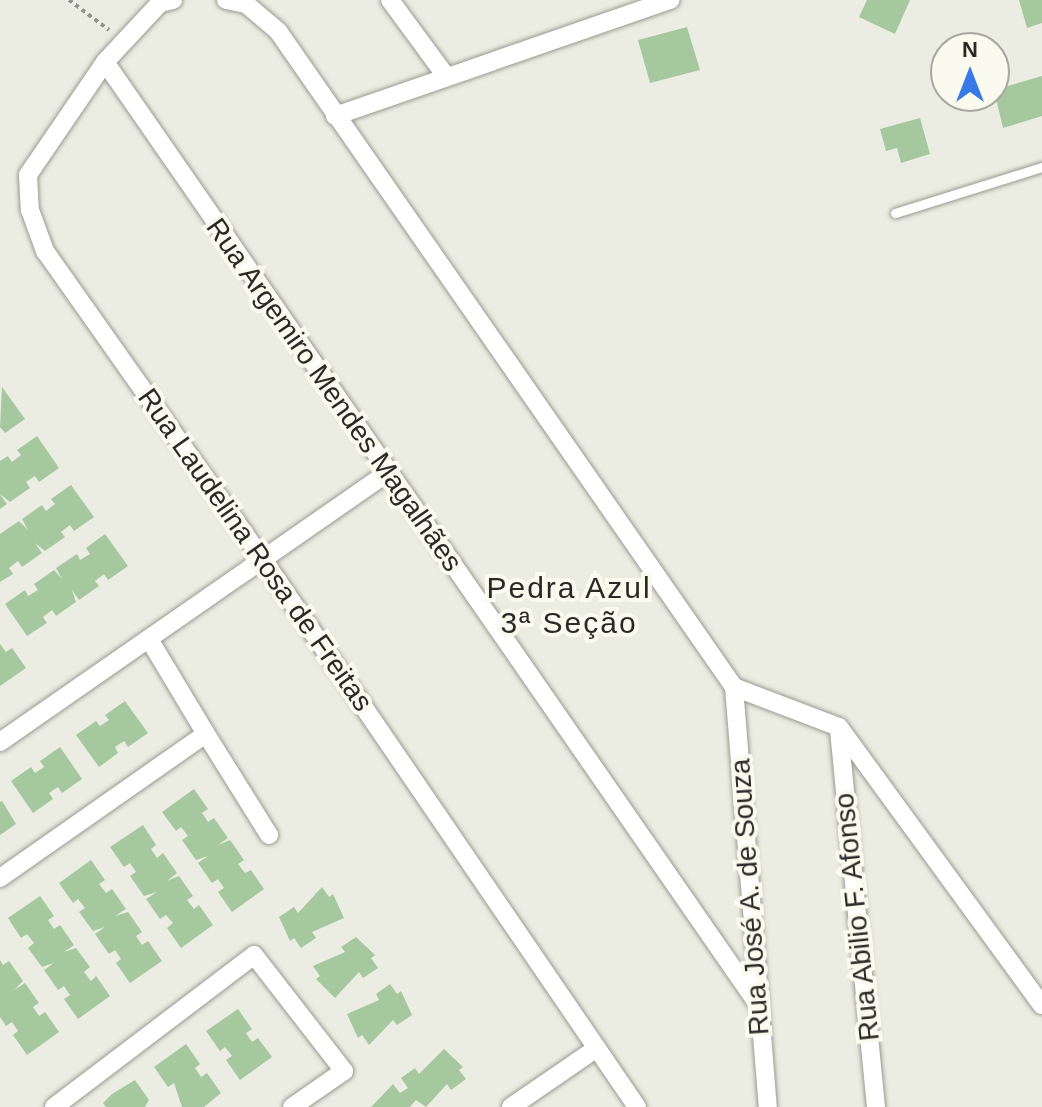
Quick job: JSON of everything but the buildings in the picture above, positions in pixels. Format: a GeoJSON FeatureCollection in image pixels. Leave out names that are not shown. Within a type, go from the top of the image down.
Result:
{"type":"FeatureCollection","features":[{"type":"Feature","properties":{"kind":"street"},"geometry":{"type":"LineString","coordinates":[[226,0],[246,4],[278,31],[734,687],[839,727],[1042,1005]]}},
{"type":"Feature","properties":{"kind":"street"},"geometry":{"type":"LineString","coordinates":[[390,0],[445,75]]}},
{"type":"Feature","properties":{"kind":"street"},"geometry":{"type":"LineString","coordinates":[[335,116],[445,75],[670,0]]}},
{"type":"Feature","properties":{"kind":"street","name":"Rua Laudelina Rosa de Freitas"},"geometry":{"type":"LineString","coordinates":[[165,1],[105,62],[28,175],[30,210],[45,251],[264,561],[637,1107]]}},
{"type":"Feature","properties":{"kind":"street","name":"Rua Argemiro Mendes Magalhães"},"geometry":{"type":"LineString","coordinates":[[105,62],[757,1003]]}},
{"type":"Feature","properties":{"kind":"street"},"geometry":{"type":"LineString","coordinates":[[0,742],[387,473]]}},
{"type":"Feature","properties":{"kind":"street"},"geometry":{"type":"LineString","coordinates":[[149,639],[269,835]]}},
{"type":"Feature","properties":{"kind":"street","name":"Rua José A. de Souza"},"geometry":{"type":"LineString","coordinates":[[734,687],[757,1003],[768,1107]]}},
{"type":"Feature","properties":{"kind":"street","name":"Rua Abilio F. Afonso"},"geometry":{"type":"LineString","coordinates":[[839,727],[876,1107]]}},
{"type":"Feature","properties":{"kind":"street"},"geometry":{"type":"LineString","coordinates":[[0,878],[206,734]]}},
{"type":"Feature","properties":{"kind":"street"},"geometry":{"type":"LineString","coordinates":[[54,1107],[254,955],[344,1071],[292,1107]]}},
{"type":"Feature","properties":{"kind":"street"},"geometry":{"type":"LineString","coordinates":[[511,1107],[597,1048]]}},
{"type":"Feature","properties":{"kind":"lane"},"geometry":{"type":"LineString","coordinates":[[895,213],[1042,167]]}},
{"type":"Feature","properties":{"kind":"path"},"geometry":{"type":"LineString","coordinates":[[69,0],[124,40]]}},
{"type":"Feature","properties":{"kind":"district","name":"Pedra Azul 3ª Seção"},"geometry":{"type":"Point","coordinates":[569,605]}}]}
